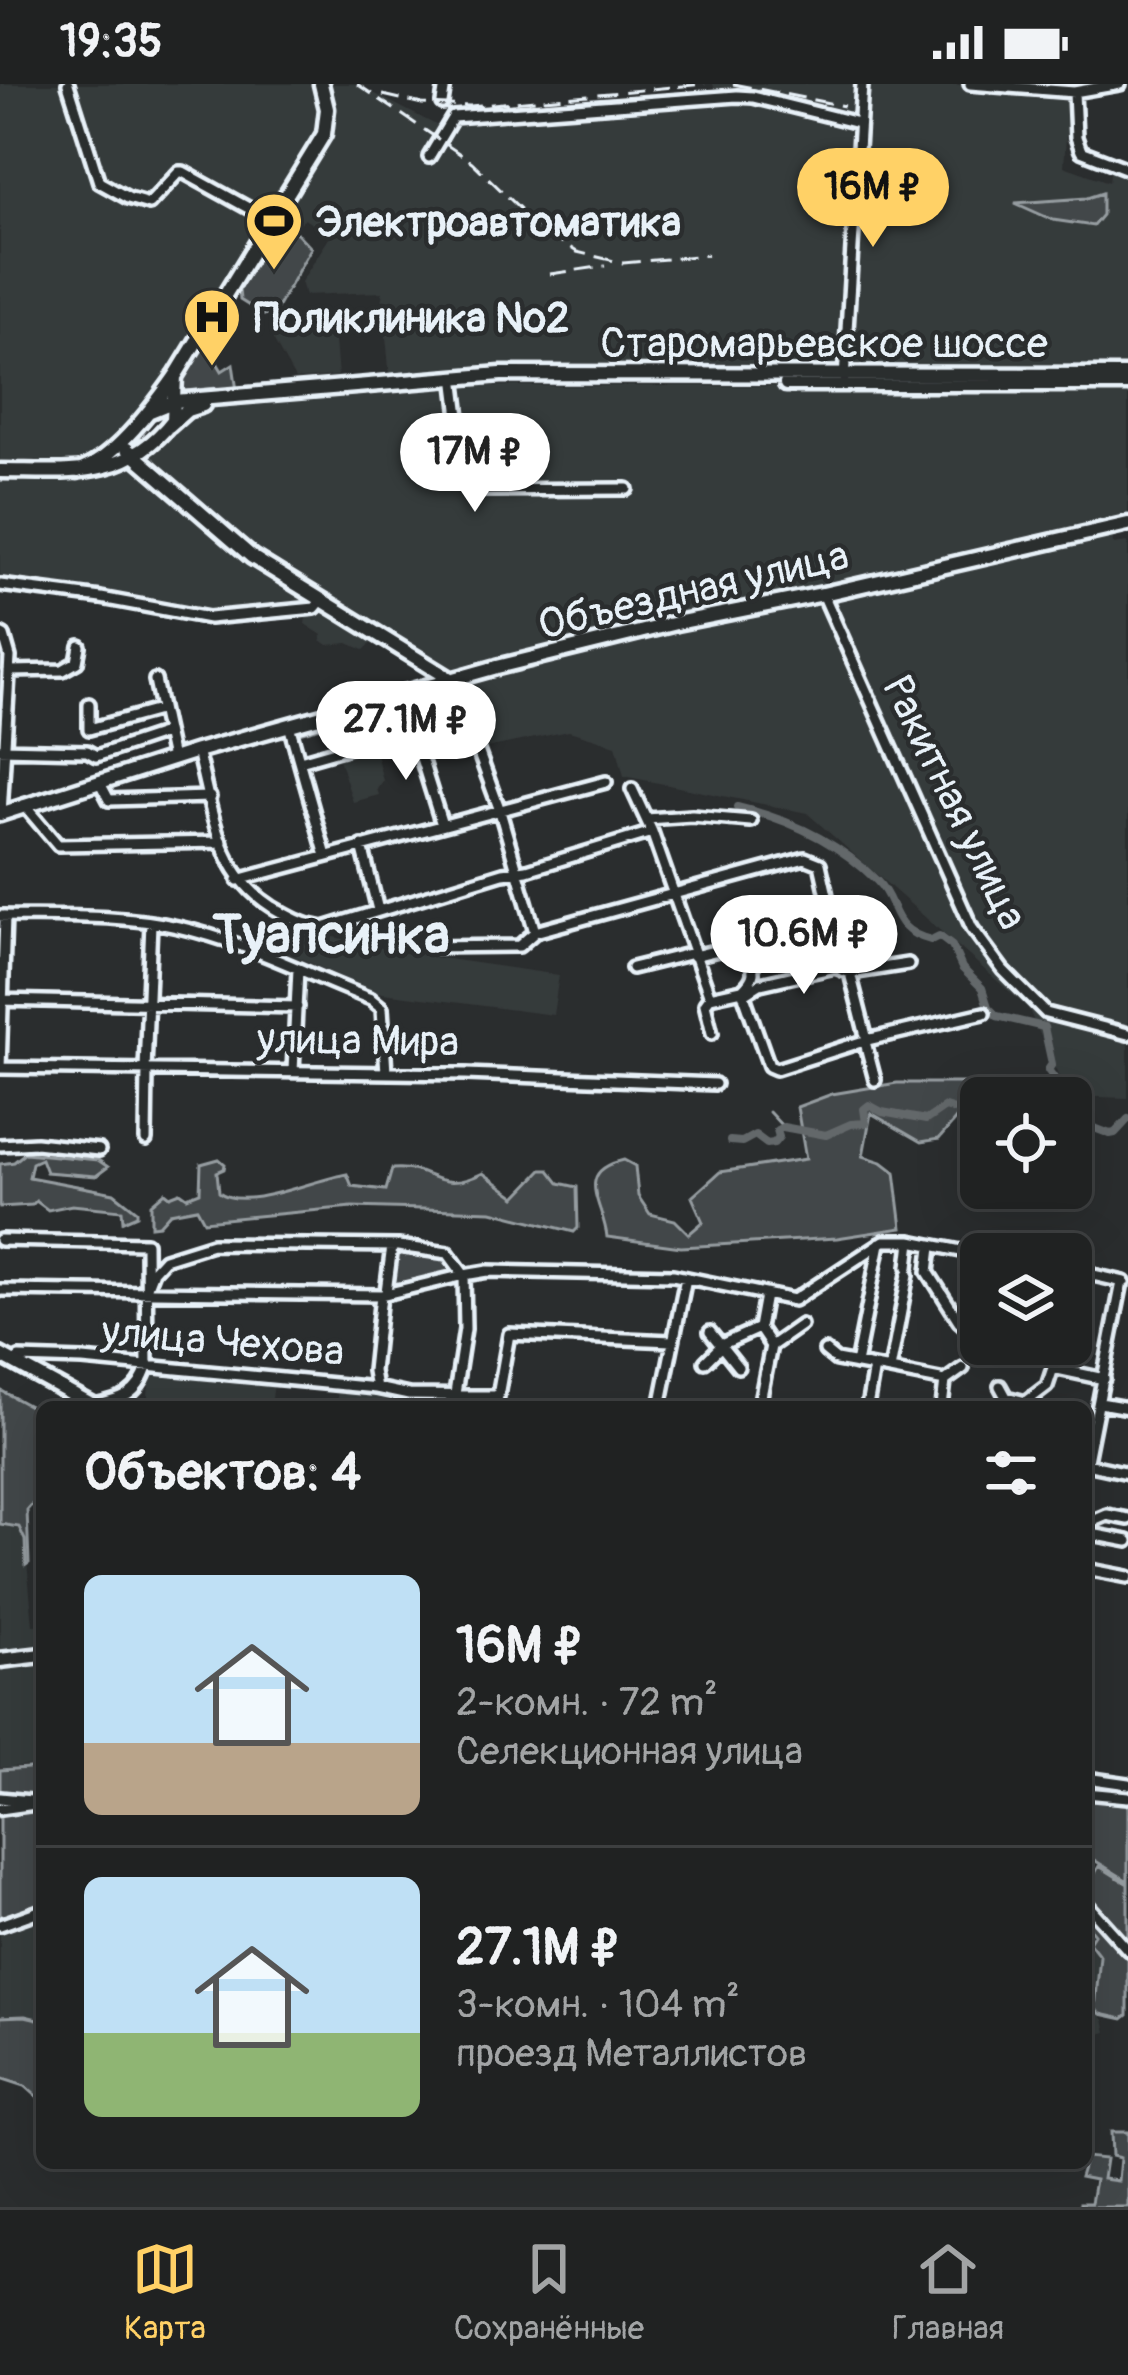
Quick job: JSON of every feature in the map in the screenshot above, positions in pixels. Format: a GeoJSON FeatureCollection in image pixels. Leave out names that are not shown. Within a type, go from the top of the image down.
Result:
{"type":"FeatureCollection","features":[{"type":"Feature","properties":{"kind":"main road"},"geometry":{"type":"LineString","coordinates":[[136,460],[171,421],[174,394],[270,220],[324,134],[327,109],[320,84]]}},
{"type":"Feature","properties":{"kind":"main road","name":"Старомарьевское шоссе"},"geometry":{"type":"LineString","coordinates":[[174,394],[501,374],[844,380]]}},
{"type":"Feature","properties":{"kind":"main road","name":"Старомарьевское шоссе"},"geometry":{"type":"LineString","coordinates":[[171,421],[204,405],[455,384],[1128,380]]}},
{"type":"Feature","properties":{"kind":"main road"},"geometry":{"type":"LineString","coordinates":[[78,470],[100,460],[148,412],[174,394]]}},
{"type":"Feature","properties":{"kind":"main road"},"geometry":{"type":"LineString","coordinates":[[148,412],[174,394]]}},
{"type":"Feature","properties":{"kind":"main road"},"geometry":{"type":"LineString","coordinates":[[131,429],[125,442],[136,460],[252,557],[452,680]]}},
{"type":"Feature","properties":{"kind":"main road"},"geometry":{"type":"LineString","coordinates":[[0,471],[95,470],[147,458],[151,444]]}},
{"type":"Feature","properties":{"kind":"main road","name":"Объездная улица"},"geometry":{"type":"LineString","coordinates":[[1,814],[424,686],[676,623],[1128,524]]}},
{"type":"Feature","properties":{"kind":"main road"},"geometry":{"type":"LineString","coordinates":[[422,663],[428,676],[424,686]]}},
{"type":"Feature","properties":{"kind":"main road"},"geometry":{"type":"LineString","coordinates":[[7,1358],[85,1401]]}},
{"type":"Feature","properties":{"kind":"main road"},"geometry":{"type":"LineString","coordinates":[[0,1660],[36,1655]]}},
{"type":"Feature","properties":{"kind":"street"},"geometry":{"type":"LineString","coordinates":[[68,84],[100,182],[149,204],[183,172],[270,220]]}},
{"type":"Feature","properties":{"kind":"street"},"geometry":{"type":"LineString","coordinates":[[442,103],[445,84]]}},
{"type":"Feature","properties":{"kind":"street"},"geometry":{"type":"LineString","coordinates":[[709,84],[713,98]]}},
{"type":"Feature","properties":{"kind":"street"},"geometry":{"type":"LineString","coordinates":[[844,380],[862,84]]}},
{"type":"Feature","properties":{"kind":"street"},"geometry":{"type":"LineString","coordinates":[[970,84],[1074,92],[1120,84]]}},
{"type":"Feature","properties":{"kind":"street"},"geometry":{"type":"LineString","coordinates":[[1074,92],[1081,151],[1128,169]]}},
{"type":"Feature","properties":{"kind":"street"},"geometry":{"type":"LineString","coordinates":[[429,157],[453,117],[753,97],[858,123]]}},
{"type":"Feature","properties":{"kind":"street"},"geometry":{"type":"LineString","coordinates":[[455,384],[468,490],[627,489]]}},
{"type":"Feature","properties":{"kind":"street"},"geometry":{"type":"LineString","coordinates":[[0,584],[221,619],[315,608],[321,601]]}},
{"type":"Feature","properties":{"kind":"street","name":"Ракитная улица"},"geometry":{"type":"LineString","coordinates":[[823,594],[972,928],[1046,1013],[1128,1034]]}},
{"type":"Feature","properties":{"kind":"street"},"geometry":{"type":"LineString","coordinates":[[1,814],[10,657],[2,635]]}},
{"type":"Feature","properties":{"kind":"street"},"geometry":{"type":"LineString","coordinates":[[9,671],[63,670],[77,662],[80,646]]}},
{"type":"Feature","properties":{"kind":"street"},"geometry":{"type":"LineString","coordinates":[[155,680],[172,759]]}},
{"type":"Feature","properties":{"kind":"street"},"geometry":{"type":"LineString","coordinates":[[452,680],[499,808],[535,932]]}},
{"type":"Feature","properties":{"kind":"street"},"geometry":{"type":"LineString","coordinates":[[89,704],[88,729],[159,710]]}},
{"type":"Feature","properties":{"kind":"street"},"geometry":{"type":"LineString","coordinates":[[300,761],[465,714]]}},
{"type":"Feature","properties":{"kind":"street"},"geometry":{"type":"LineString","coordinates":[[289,724],[326,856]]}},
{"type":"Feature","properties":{"kind":"street"},"geometry":{"type":"LineString","coordinates":[[412,729],[442,825]]}},
{"type":"Feature","properties":{"kind":"street"},"geometry":{"type":"LineString","coordinates":[[2,749],[96,756],[165,734]]}},
{"type":"Feature","properties":{"kind":"street"},"geometry":{"type":"LineString","coordinates":[[197,751],[222,842],[238,880],[305,926],[323,928],[652,832]]}},
{"type":"Feature","properties":{"kind":"street"},"geometry":{"type":"LineString","coordinates":[[98,781],[109,800],[210,797]]}},
{"type":"Feature","properties":{"kind":"street"},"geometry":{"type":"LineString","coordinates":[[238,880],[606,782]]}},
{"type":"Feature","properties":{"kind":"street"},"geometry":{"type":"LineString","coordinates":[[632,789],[652,832],[710,997]]}},
{"type":"Feature","properties":{"kind":"street"},"geometry":{"type":"LineString","coordinates":[[24,805],[58,844],[222,842]]}},
{"type":"Feature","properties":{"kind":"street"},"geometry":{"type":"LineString","coordinates":[[646,818],[752,820]]}},
{"type":"Feature","properties":{"kind":"street"},"geometry":{"type":"LineString","coordinates":[[362,846],[378,910]]}},
{"type":"Feature","properties":{"kind":"street"},"geometry":{"type":"LineString","coordinates":[[427,947],[519,946],[535,932],[805,858],[820,864],[831,922],[875,1080]]}},
{"type":"Feature","properties":{"kind":"street"},"geometry":{"type":"LineString","coordinates":[[0,1068],[2,916],[151,923],[256,950],[382,1008],[386,1073]]}},
{"type":"Feature","properties":{"kind":"street"},"geometry":{"type":"LineString","coordinates":[[632,968],[831,922]]}},
{"type":"Feature","properties":{"kind":"street"},"geometry":{"type":"LineString","coordinates":[[146,1141],[151,923]]}},
{"type":"Feature","properties":{"kind":"street"},"geometry":{"type":"LineString","coordinates":[[746,945],[769,1066],[776,1069],[866,1041],[984,1013]]}},
{"type":"Feature","properties":{"kind":"street"},"geometry":{"type":"LineString","coordinates":[[712,1033],[705,1004],[710,997],[754,984],[908,964]]}},
{"type":"Feature","properties":{"kind":"street"},"geometry":{"type":"LineString","coordinates":[[293,1071],[298,969]]}},
{"type":"Feature","properties":{"kind":"street"},"geometry":{"type":"LineString","coordinates":[[1,1000],[297,1007]]}},
{"type":"Feature","properties":{"kind":"street","name":"улица Мира"},"geometry":{"type":"LineString","coordinates":[[0,1068],[386,1073],[715,1084]]}},
{"type":"Feature","properties":{"kind":"street"},"geometry":{"type":"LineString","coordinates":[[0,1145],[36,1143],[99,1150]]}},
{"type":"Feature","properties":{"kind":"street"},"geometry":{"type":"LineString","coordinates":[[0,1240],[146,1243],[147,1367],[127,1398],[115,1401]]}},
{"type":"Feature","properties":{"kind":"street"},"geometry":{"type":"LineString","coordinates":[[890,1370],[911,1241]]}},
{"type":"Feature","properties":{"kind":"street"},"geometry":{"type":"LineString","coordinates":[[0,1290],[383,1293],[488,1271],[686,1278],[794,1300],[880,1243],[911,1241],[960,1252]]}},
{"type":"Feature","properties":{"kind":"street"},"geometry":{"type":"LineString","coordinates":[[856,1364],[880,1243]]}},
{"type":"Feature","properties":{"kind":"street"},"geometry":{"type":"LineString","coordinates":[[146,1289],[164,1259],[212,1244],[392,1246],[448,1253],[464,1275],[465,1329],[455,1394]]}},
{"type":"Feature","properties":{"kind":"street"},"geometry":{"type":"LineString","coordinates":[[376,1388],[373,1371],[392,1246]]}},
{"type":"Feature","properties":{"kind":"street"},"geometry":{"type":"LineString","coordinates":[[931,1247],[928,1272],[960,1323]]}},
{"type":"Feature","properties":{"kind":"street"},"geometry":{"type":"LineString","coordinates":[[1092,1275],[1125,1282],[1092,1438]]}},
{"type":"Feature","properties":{"kind":"street"},"geometry":{"type":"LineString","coordinates":[[662,1401],[686,1278]]}},
{"type":"Feature","properties":{"kind":"street"},"geometry":{"type":"LineString","coordinates":[[765,1295],[758,1328],[771,1346]]}},
{"type":"Feature","properties":{"kind":"street"},"geometry":{"type":"LineString","coordinates":[[760,1401],[771,1346],[801,1325]]}},
{"type":"Feature","properties":{"kind":"street"},"geometry":{"type":"LineString","coordinates":[[704,1362],[720,1346],[758,1328]]}},
{"type":"Feature","properties":{"kind":"street"},"geometry":{"type":"LineString","coordinates":[[710,1332],[738,1367]]}},
{"type":"Feature","properties":{"kind":"street","name":"улица Чехова"},"geometry":{"type":"LineString","coordinates":[[497,1401],[506,1338],[514,1333],[673,1341]]}},
{"type":"Feature","properties":{"kind":"street"},"geometry":{"type":"LineString","coordinates":[[1111,1344],[1128,1347]]}},
{"type":"Feature","properties":{"kind":"street"},"geometry":{"type":"LineString","coordinates":[[825,1352],[836,1360],[945,1382]]}},
{"type":"Feature","properties":{"kind":"street","name":"улица Чехова"},"geometry":{"type":"LineString","coordinates":[[7,1358],[83,1360],[492,1401]]}},
{"type":"Feature","properties":{"kind":"street"},"geometry":{"type":"LineString","coordinates":[[1027,1401],[1047,1386],[1053,1365]]}},
{"type":"Feature","properties":{"kind":"street"},"geometry":{"type":"LineString","coordinates":[[868,1401],[874,1367]]}},
{"type":"Feature","properties":{"kind":"street"},"geometry":{"type":"LineString","coordinates":[[943,1401],[945,1382],[963,1368]]}},
{"type":"Feature","properties":{"kind":"street"},"geometry":{"type":"LineString","coordinates":[[1053,1368],[1105,1379]]}},
{"type":"Feature","properties":{"kind":"street"},"geometry":{"type":"LineString","coordinates":[[1000,1386],[1006,1397],[1022,1401]]}},
{"type":"Feature","properties":{"kind":"street"},"geometry":{"type":"LineString","coordinates":[[1100,1403],[1128,1408]]}},
{"type":"Feature","properties":{"kind":"street"},"geometry":{"type":"LineString","coordinates":[[1092,1466],[1128,1473]]}},
{"type":"Feature","properties":{"kind":"street"},"geometry":{"type":"LineString","coordinates":[[1092,1525],[1107,1515],[1128,1519]]}},
{"type":"Feature","properties":{"kind":"street"},"geometry":{"type":"LineString","coordinates":[[1092,1531],[1128,1541]]}},
{"type":"Feature","properties":{"kind":"street"},"geometry":{"type":"LineString","coordinates":[[1092,1569],[1128,1576]]}},
{"type":"Feature","properties":{"kind":"street"},"geometry":{"type":"LineString","coordinates":[[1092,1779],[1128,1784]]}},
{"type":"Feature","properties":{"kind":"street"},"geometry":{"type":"LineString","coordinates":[[1092,1794],[1128,1797]]}},
{"type":"Feature","properties":{"kind":"street"},"geometry":{"type":"LineString","coordinates":[[0,1798],[36,1801]]}},
{"type":"Feature","properties":{"kind":"street"},"geometry":{"type":"LineString","coordinates":[[0,1809],[36,1803]]}},
{"type":"Feature","properties":{"kind":"street"},"geometry":{"type":"LineString","coordinates":[[1092,1910],[1128,1950]]}},
{"type":"Feature","properties":{"kind":"street"},"geometry":{"type":"LineString","coordinates":[[0,1924],[36,1912]]}},
{"type":"Feature","properties":{"kind":"shaded area"},"geometry":{"type":"Polygon","coordinates":[[[0,84],[316,84],[320,102],[320,122],[311,147],[154,402],[81,467],[0,468],[0,84]]]}},
{"type":"Feature","properties":{"kind":"shaded area"},"geometry":{"type":"Polygon","coordinates":[[[323,84],[356,84],[436,125],[738,98],[854,125],[842,368],[390,380],[382,292],[305,295],[301,282],[331,235],[304,219],[298,226],[277,213],[322,144],[323,84]]]}},
{"type":"Feature","properties":{"kind":"shaded area"},"geometry":{"type":"Polygon","coordinates":[[[713,84],[860,84],[855,119],[716,93],[713,84]]]}},
{"type":"Feature","properties":{"kind":"shaded area"},"geometry":{"type":"Polygon","coordinates":[[[865,84],[1073,93],[1074,134],[1066,137],[1064,166],[1109,182],[1111,163],[1128,170],[1128,373],[847,373],[865,84]]]}},
{"type":"Feature","properties":{"kind":"shaded area"},"geometry":{"type":"Polygon","coordinates":[[[1102,193],[1102,215],[1093,226],[1053,220],[1015,203],[1087,198],[1102,193]]]}},
{"type":"Feature","properties":{"kind":"shaded area","name":"Электроавтоматика"},"geometry":{"type":"Polygon","coordinates":[[[274,230],[297,233],[311,248],[276,310],[264,315],[240,300],[239,290],[274,230]]]}},
{"type":"Feature","properties":{"kind":"shaded area"},"geometry":{"type":"Polygon","coordinates":[[[334,329],[338,376],[295,379],[270,334],[334,329]]]}},
{"type":"Feature","properties":{"kind":"shaded area"},"geometry":{"type":"Polygon","coordinates":[[[221,343],[223,347],[212,354],[222,371],[233,364],[237,391],[185,391],[178,380],[199,345],[212,348],[221,343]]]}},
{"type":"Feature","properties":{"kind":"shaded area"},"geometry":{"type":"Polygon","coordinates":[[[457,386],[1128,386],[1128,519],[452,676],[260,558],[151,465],[149,458],[151,450],[189,411],[205,407],[457,386]]]}},
{"type":"Feature","properties":{"kind":"shaded area"},"geometry":{"type":"Polygon","coordinates":[[[131,463],[315,604],[224,616],[0,581],[0,474],[131,463]]]}},
{"type":"Feature","properties":{"kind":"shaded area"},"geometry":{"type":"Polygon","coordinates":[[[1112,532],[1113,544],[1128,542],[1128,1098],[1092,1097],[1092,1077],[1059,1077],[1028,1008],[807,813],[624,776],[616,745],[569,731],[481,749],[455,682],[674,626],[1112,532]]]}},
{"type":"Feature","properties":{"kind":"shaded area"},"geometry":{"type":"Polygon","coordinates":[[[321,603],[377,638],[364,650],[348,643],[328,645],[305,624],[307,610],[321,603]]]}},
{"type":"Feature","properties":{"kind":"shaded area"},"geometry":{"type":"Polygon","coordinates":[[[442,688],[451,692],[295,734],[295,729],[442,688]]]}},
{"type":"Feature","properties":{"kind":"shaded area"},"geometry":{"type":"Polygon","coordinates":[[[374,745],[383,781],[379,795],[353,802],[338,756],[374,745]]]}},
{"type":"Feature","properties":{"kind":"shaded area"},"geometry":{"type":"Polygon","coordinates":[[[268,922],[399,952],[559,975],[553,1015],[375,992],[261,941],[268,922]]]}},
{"type":"Feature","properties":{"kind":"shaded area"},"geometry":{"type":"Polygon","coordinates":[[[897,1083],[960,1083],[960,1120],[939,1139],[921,1142],[871,1113],[863,1156],[895,1172],[902,1228],[837,1238],[681,1247],[607,1237],[595,1181],[608,1165],[624,1160],[635,1166],[638,1196],[650,1214],[675,1220],[689,1234],[703,1222],[692,1197],[720,1172],[806,1159],[797,1107],[832,1094],[897,1083]]]}},
{"type":"Feature","properties":{"kind":"shaded area"},"geometry":{"type":"Polygon","coordinates":[[[25,1153],[98,1160],[108,1167],[96,1176],[46,1172],[41,1159],[32,1163],[29,1177],[114,1193],[137,1215],[123,1221],[122,1210],[72,1205],[48,1210],[36,1201],[0,1207],[0,1164],[14,1162],[25,1153]]]}},
{"type":"Feature","properties":{"kind":"shaded area"},"geometry":{"type":"Polygon","coordinates":[[[219,1159],[225,1164],[217,1172],[219,1192],[245,1198],[347,1174],[352,1186],[386,1190],[392,1169],[455,1182],[483,1173],[516,1197],[542,1170],[549,1170],[559,1183],[577,1187],[578,1228],[574,1232],[492,1211],[352,1207],[204,1221],[197,1208],[170,1213],[159,1225],[151,1226],[151,1204],[165,1192],[187,1197],[200,1192],[201,1164],[219,1159]]]}},
{"type":"Feature","properties":{"kind":"shaded area"},"geometry":{"type":"Polygon","coordinates":[[[395,1249],[448,1254],[461,1272],[388,1288],[395,1249]]]}},
{"type":"Feature","properties":{"kind":"shaded area"},"geometry":{"type":"Polygon","coordinates":[[[150,1374],[274,1383],[272,1401],[148,1401],[150,1374]]]}},
{"type":"Feature","properties":{"kind":"shaded area"},"geometry":{"type":"Polygon","coordinates":[[[338,1388],[407,1397],[407,1401],[337,1401],[338,1388]]]}},
{"type":"Feature","properties":{"kind":"shaded area"},"geometry":{"type":"Polygon","coordinates":[[[0,1390],[36,1410],[36,1502],[27,1510],[29,1563],[26,1565],[19,1527],[0,1524],[0,1390]]]}},
{"type":"Feature","properties":{"kind":"shaded area"},"geometry":{"type":"Polygon","coordinates":[[[0,1524],[18,1527],[25,1540],[36,1653],[0,1656],[0,1524]]]}},
{"type":"Feature","properties":{"kind":"shaded area"},"geometry":{"type":"Polygon","coordinates":[[[36,1667],[36,1765],[0,1768],[0,1670],[36,1667]]]}},
{"type":"Feature","properties":{"kind":"shaded area"},"geometry":{"type":"Polygon","coordinates":[[[36,1767],[36,1905],[0,1918],[0,1770],[36,1767]]]}},
{"type":"Feature","properties":{"kind":"shaded area"},"geometry":{"type":"Polygon","coordinates":[[[1092,1798],[1128,1801],[1128,1881],[1092,1859],[1092,1798]]]}},
{"type":"Feature","properties":{"kind":"shaded area"},"geometry":{"type":"Polygon","coordinates":[[[1099,1866],[1128,1884],[1128,1946],[1092,1906],[1093,1877],[1099,1866]]]}},
{"type":"Feature","properties":{"kind":"shaded area"},"geometry":{"type":"Polygon","coordinates":[[[1092,1914],[1128,1953],[1128,2015],[1123,2019],[1095,2009],[1100,1956],[1092,1946],[1092,1914]]]}},
{"type":"Feature","properties":{"kind":"shaded area"},"geometry":{"type":"Polygon","coordinates":[[[36,1917],[36,2017],[0,2019],[0,1930],[36,1917]]]}},
{"type":"Feature","properties":{"kind":"shaded area"},"geometry":{"type":"Polygon","coordinates":[[[1092,1949],[1100,1956],[1095,2008],[1107,2032],[1092,2036],[1092,1949]]]}},
{"type":"Feature","properties":{"kind":"shaded area"},"geometry":{"type":"Polygon","coordinates":[[[0,2017],[36,2019],[36,2096],[25,2086],[0,2078],[0,2017]]]}},
{"type":"Feature","properties":{"kind":"shaded area"},"geometry":{"type":"Polygon","coordinates":[[[1111,2132],[1128,2132],[1128,2207],[1080,2207],[1080,2203],[1091,2203],[1095,2180],[1080,2177],[1082,2169],[1092,2169],[1092,2158],[1106,2159],[1103,2179],[1118,2181],[1120,2158],[1112,2156],[1111,2132]]]}},
{"type":"Feature","properties":{"kind":"waterway"},"geometry":{"type":"LineString","coordinates":[[737,807],[775,818],[830,844],[877,881],[908,930],[931,940],[939,936],[952,946],[997,1016],[1044,1027],[1052,1064],[1048,1070],[1053,1077]]}},
{"type":"Feature","properties":{"kind":"waterway"},"geometry":{"type":"LineString","coordinates":[[730,1141],[742,1142],[755,1135],[767,1144],[774,1143],[777,1130],[783,1127],[826,1135],[866,1123],[864,1109],[869,1105],[926,1120],[945,1107],[960,1112]]}},
{"type":"Feature","properties":{"kind":"waterway"},"geometry":{"type":"LineString","coordinates":[[769,1112],[783,1127]]}},
{"type":"Feature","properties":{"kind":"waterway"},"geometry":{"type":"LineString","coordinates":[[1092,1127],[1115,1133],[1128,1119]]}},
{"type":"Feature","properties":{"kind":"railway"},"geometry":{"type":"LineString","coordinates":[[357,84],[472,162],[541,229],[577,252],[623,263],[708,255]]}},
{"type":"Feature","properties":{"kind":"railway"},"geometry":{"type":"LineString","coordinates":[[383,95],[422,104],[470,106],[705,84]]}},
{"type":"Feature","properties":{"kind":"railway"},"geometry":{"type":"LineString","coordinates":[[733,84],[844,106]]}},
{"type":"Feature","properties":{"kind":"railway"},"geometry":{"type":"LineString","coordinates":[[550,274],[605,266]]}},
{"type":"Feature","properties":{"kind":"place","name":"Электроавтоматика"},"geometry":{"type":"Point","coordinates":[274,272]}},
{"type":"Feature","properties":{"kind":"place","name":"Поликлиника №2"},"geometry":{"type":"Point","coordinates":[212,368]}},
{"type":"Feature","properties":{"kind":"district","name":"Туапсинка"},"geometry":{"type":"Point","coordinates":[331,934]}}]}
